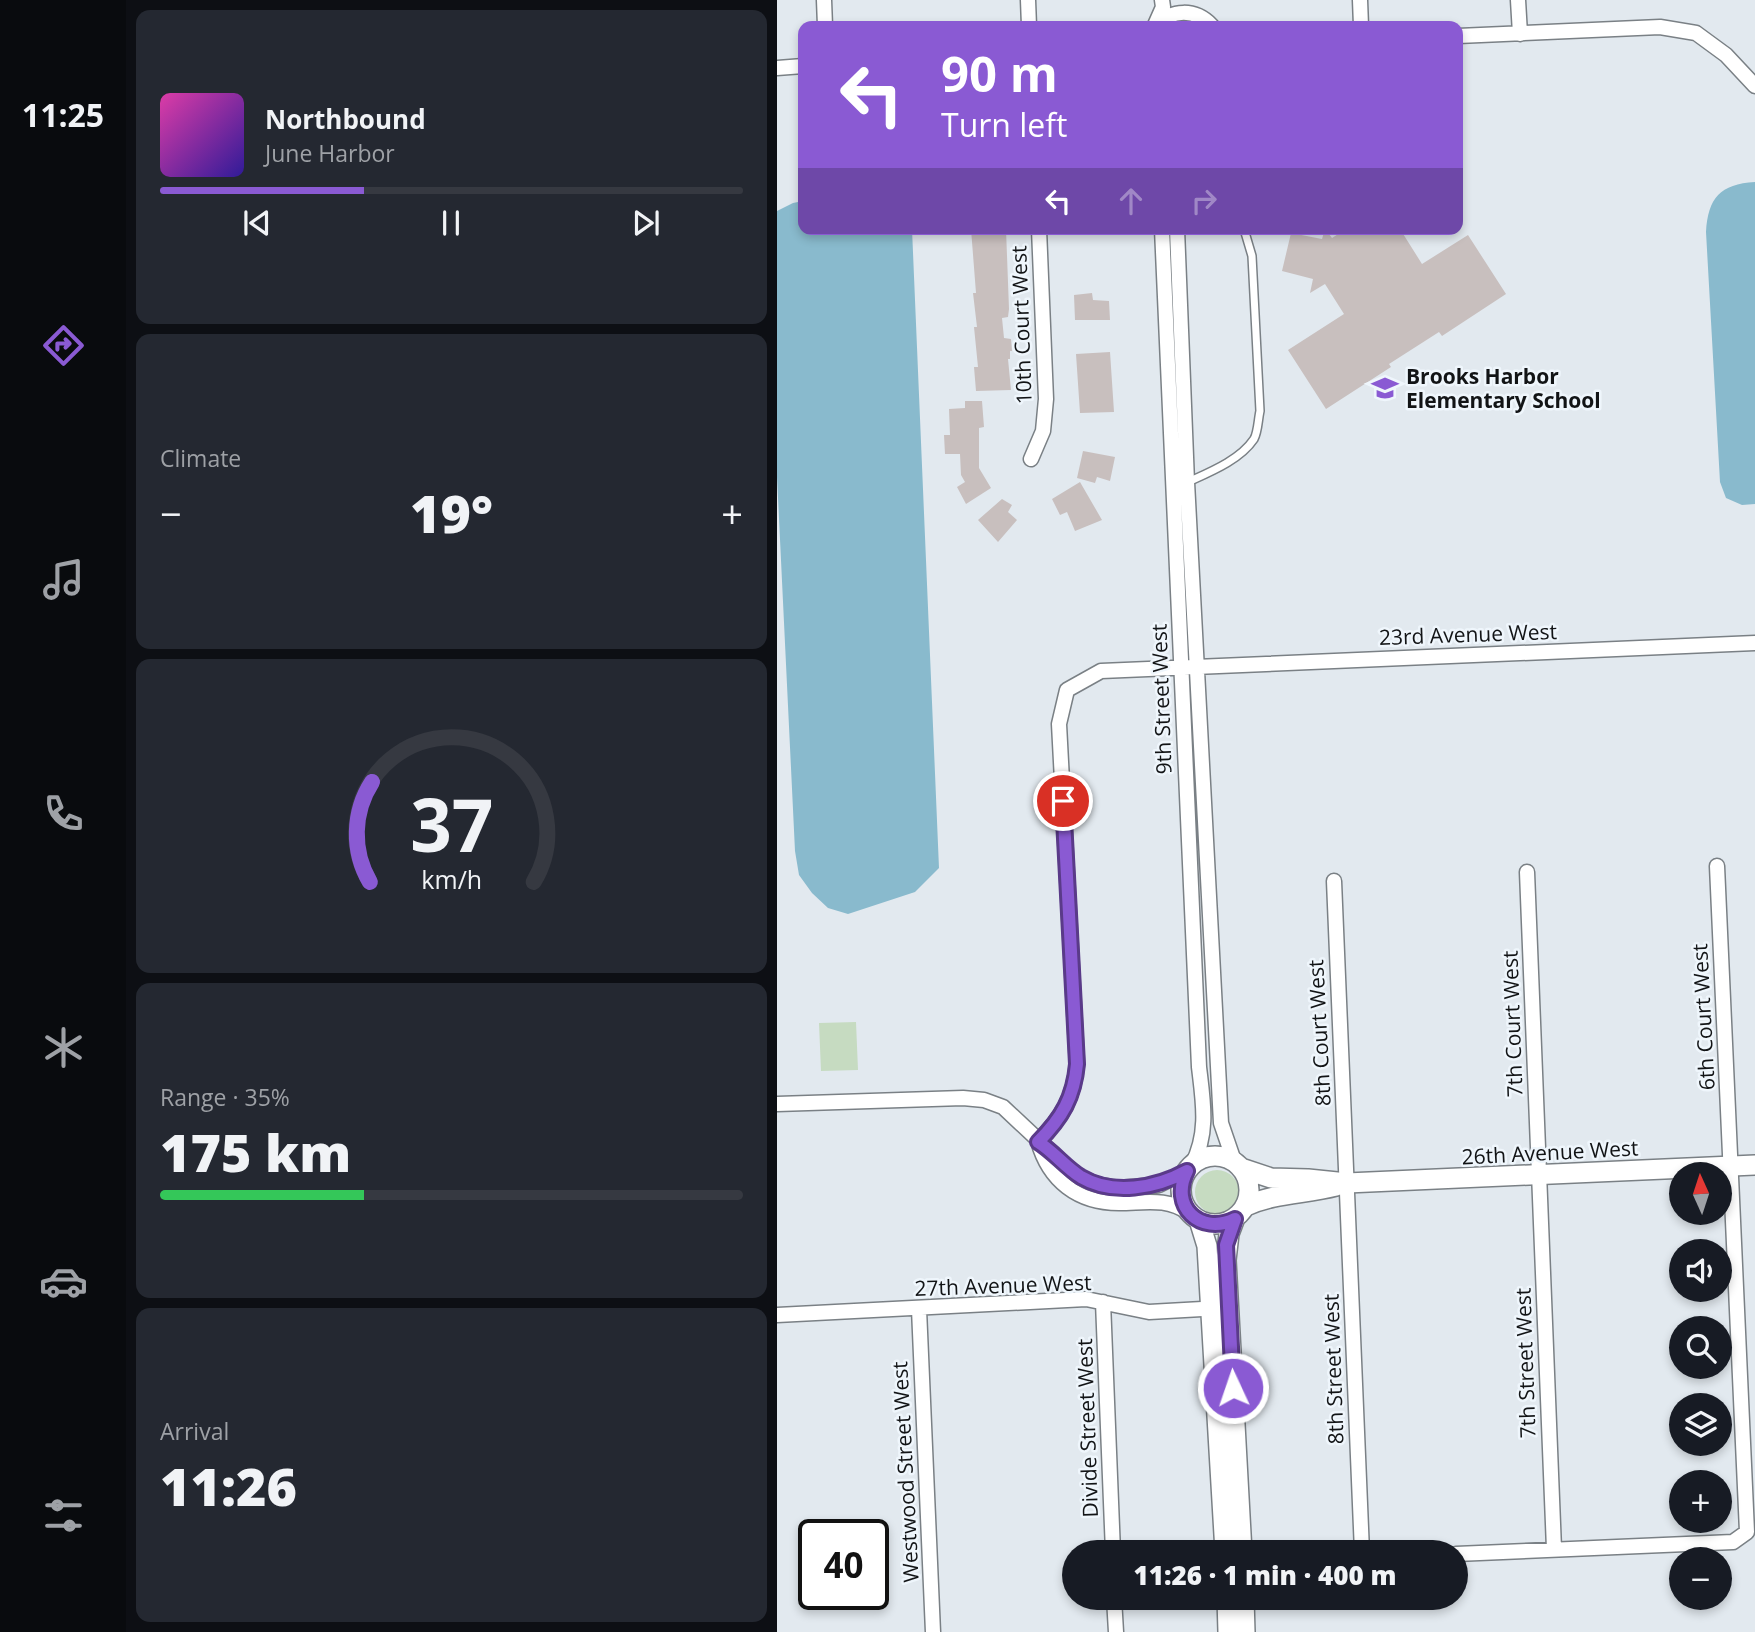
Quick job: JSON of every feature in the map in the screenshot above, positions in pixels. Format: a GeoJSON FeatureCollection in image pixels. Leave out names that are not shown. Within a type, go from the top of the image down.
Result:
{"type":"FeatureCollection","features":[{"type":"Feature","properties":{"kind":"street"},"geometry":{"type":"LineString","coordinates":[[824,0],[825,21]]}},
{"type":"Feature","properties":{"kind":"street"},"geometry":{"type":"LineString","coordinates":[[1028,0],[1029,21]]}},
{"type":"Feature","properties":{"kind":"street"},"geometry":{"type":"LineString","coordinates":[[1157,21],[1163,7],[1162,0]]}},
{"type":"Feature","properties":{"kind":"street"},"geometry":{"type":"LineString","coordinates":[[1186,0],[1209,21]]}},
{"type":"Feature","properties":{"kind":"street"},"geometry":{"type":"LineString","coordinates":[[1360,0],[1361,21]]}},
{"type":"Feature","properties":{"kind":"street"},"geometry":{"type":"LineString","coordinates":[[1518,0],[1520,34]]}},
{"type":"Feature","properties":{"kind":"street"},"geometry":{"type":"LineString","coordinates":[[1161,21],[1185,12],[1205,21]]}},
{"type":"Feature","properties":{"kind":"street"},"geometry":{"type":"LineString","coordinates":[[1463,36],[1660,27],[1696,33],[1727,55],[1755,86]]}},
{"type":"Feature","properties":{"kind":"street"},"geometry":{"type":"LineString","coordinates":[[777,68],[798,66]]}},
{"type":"Feature","properties":{"kind":"street","name":"10th Court West"},"geometry":{"type":"LineString","coordinates":[[1031,459],[1043,430],[1046,399],[1039,235]]}},
{"type":"Feature","properties":{"kind":"street","name":"9th Street West"},"geometry":{"type":"LineString","coordinates":[[1162,235],[1199,1067],[1205,1118],[1201,1145],[1189,1168]]}},
{"type":"Feature","properties":{"kind":"street","name":"9th Street West"},"geometry":{"type":"LineString","coordinates":[[1177,235],[1187,482],[1199,666],[1221,1123],[1238,1164]]}},
{"type":"Feature","properties":{"kind":"street","name":"23rd Avenue West"},"geometry":{"type":"LineString","coordinates":[[1038,1142],[1063,1114],[1071,1098],[1077,1064],[1059,724],[1067,690],[1101,671],[1755,643]]}},
{"type":"Feature","properties":{"kind":"street","name":"6th Court West"},"geometry":{"type":"LineString","coordinates":[[1717,866],[1731,1162]]}},
{"type":"Feature","properties":{"kind":"street","name":"7th Court West"},"geometry":{"type":"LineString","coordinates":[[1527,872],[1539,1175]]}},
{"type":"Feature","properties":{"kind":"street","name":"8th Court West"},"geometry":{"type":"LineString","coordinates":[[1333,881],[1347,1183]]}},
{"type":"Feature","properties":{"kind":"street"},"geometry":{"type":"LineString","coordinates":[[777,1104],[963,1098],[984,1100],[1003,1107],[1022,1122],[1038,1142],[1082,1178],[1099,1185],[1118,1188],[1159,1185],[1212,1156],[1238,1164],[1249,1186],[1226,1245],[1220,1308],[1225,1540]]}},
{"type":"Feature","properties":{"kind":"street"},"geometry":{"type":"LineString","coordinates":[[1038,1142],[1044,1162],[1056,1178],[1085,1196],[1119,1203],[1159,1201],[1217,1224],[1240,1212]]}},
{"type":"Feature","properties":{"kind":"street","name":"26th Avenue West"},"geometry":{"type":"LineString","coordinates":[[1238,1164],[1271,1178],[1308,1178],[1347,1183],[1669,1169]]}},
{"type":"Feature","properties":{"kind":"street","name":"26th Avenue West"},"geometry":{"type":"LineString","coordinates":[[1733,1166],[1755,1165]]}},
{"type":"Feature","properties":{"kind":"street"},"geometry":{"type":"LineString","coordinates":[[1189,1168],[1181,1188],[1181,1197],[1194,1216],[1207,1246],[1220,1308],[1240,1540]]}},
{"type":"Feature","properties":{"kind":"street","name":"7th Street West"},"geometry":{"type":"LineString","coordinates":[[1539,1175],[1554,1549]]}},
{"type":"Feature","properties":{"kind":"street","name":"26th Avenue West"},"geometry":{"type":"LineString","coordinates":[[1240,1212],[1271,1196],[1313,1192],[1347,1183]]}},
{"type":"Feature","properties":{"kind":"street","name":"8th Street West"},"geometry":{"type":"LineString","coordinates":[[1347,1183],[1362,1540]]}},
{"type":"Feature","properties":{"kind":"street","name":"6th Court West"},"geometry":{"type":"LineString","coordinates":[[1554,1549],[1733,1542],[1745,1536],[1748,1521],[1733,1208]]}},
{"type":"Feature","properties":{"kind":"street","name":"27th Avenue West"},"geometry":{"type":"LineString","coordinates":[[777,1315],[1086,1299],[1149,1312],[1220,1308]]}},
{"type":"Feature","properties":{"kind":"street","name":"Divide Street West"},"geometry":{"type":"LineString","coordinates":[[1103,1302],[1113,1540]]}},
{"type":"Feature","properties":{"kind":"street","name":"Westwood Street West"},"geometry":{"type":"LineString","coordinates":[[919,1309],[933,1632]]}},
{"type":"Feature","properties":{"kind":"street"},"geometry":{"type":"LineString","coordinates":[[1468,1553],[1554,1549]]}},
{"type":"Feature","properties":{"kind":"street"},"geometry":{"type":"LineString","coordinates":[[1115,1610],[1116,1632]]}},
{"type":"Feature","properties":{"kind":"street"},"geometry":{"type":"LineString","coordinates":[[1227,1610],[1228,1632]]}},
{"type":"Feature","properties":{"kind":"street"},"geometry":{"type":"LineString","coordinates":[[1244,1610],[1245,1632]]}},
{"type":"Feature","properties":{"kind":"lane"},"geometry":{"type":"LineString","coordinates":[[1187,482],[1212,471],[1245,449],[1255,437],[1260,411],[1252,256],[1246,235]]}},
{"type":"Feature","properties":{"kind":"green space"},"geometry":{"type":"Polygon","coordinates":[[[856,1022],[858,1070],[821,1071],[819,1023],[856,1022]]]}},
{"type":"Feature","properties":{"kind":"green space"},"geometry":{"type":"Polygon","coordinates":[[[1217,1170],[1232,1177],[1239,1192],[1232,1207],[1217,1214],[1202,1207],[1195,1192],[1202,1177],[1217,1170]]]}},
{"type":"Feature","properties":{"kind":"water"},"geometry":{"type":"Polygon","coordinates":[[[1755,182],[1755,504],[1742,505],[1726,498],[1720,482],[1706,232],[1710,210],[1718,195],[1733,186],[1755,182]]]}},
{"type":"Feature","properties":{"kind":"water"},"geometry":{"type":"Polygon","coordinates":[[[798,202],[798,235],[912,235],[939,868],[915,892],[848,914],[828,908],[812,893],[799,875],[795,851],[777,477],[777,211],[798,202]]]}},
{"type":"Feature","properties":{"kind":"building"},"geometry":{"type":"Polygon","coordinates":[[[971,235],[1006,235],[1009,309],[1008,317],[1002,318],[1004,338],[1011,339],[1012,351],[1008,359],[1011,390],[976,391],[974,367],[978,367],[974,327],[977,327],[973,293],[976,293],[971,235]]]}},
{"type":"Feature","properties":{"kind":"building"},"geometry":{"type":"Polygon","coordinates":[[[1291,235],[1322,239],[1323,235],[1332,238],[1337,235],[1404,235],[1422,264],[1468,235],[1506,294],[1442,336],[1439,332],[1326,409],[1288,350],[1344,314],[1325,284],[1310,293],[1313,279],[1282,271],[1291,235]]]}},
{"type":"Feature","properties":{"kind":"building"},"geometry":{"type":"Polygon","coordinates":[[[1092,293],[1093,300],[1109,301],[1110,320],[1075,320],[1074,295],[1092,293]]]}},
{"type":"Feature","properties":{"kind":"building"},"geometry":{"type":"Polygon","coordinates":[[[1110,352],[1114,412],[1080,413],[1076,354],[1110,352]]]}},
{"type":"Feature","properties":{"kind":"building"},"geometry":{"type":"Polygon","coordinates":[[[965,401],[982,401],[984,427],[979,428],[979,468],[991,488],[966,504],[957,487],[965,482],[961,475],[960,454],[945,454],[944,435],[950,435],[949,409],[965,408],[965,401]]]}},
{"type":"Feature","properties":{"kind":"building"},"geometry":{"type":"Polygon","coordinates":[[[1083,451],[1115,457],[1110,481],[1097,477],[1095,483],[1077,478],[1083,451]]]}},
{"type":"Feature","properties":{"kind":"building"},"geometry":{"type":"Polygon","coordinates":[[[1080,482],[1102,520],[1075,531],[1067,512],[1060,515],[1052,499],[1080,482]]]}},
{"type":"Feature","properties":{"kind":"building"},"geometry":{"type":"Polygon","coordinates":[[[1002,499],[1012,505],[1008,512],[1017,520],[998,542],[978,520],[1002,499]]]}},
{"type":"Feature","properties":{"kind":"place","name":"Brooks Harbor Elementary School"},"geometry":{"type":"Point","coordinates":[1385,388]}},
{"type":"Feature","properties":{"kind":"route"},"geometry":{"type":"LineString","coordinates":[[1063,801],[1077,1064],[1071,1098],[1063,1114],[1038,1142],[1056,1154],[1082,1178],[1099,1185],[1118,1188],[1159,1185],[1187,1171],[1181,1197],[1193,1217],[1207,1224],[1226,1223],[1235,1219],[1226,1245],[1233,1388]]}}]}
